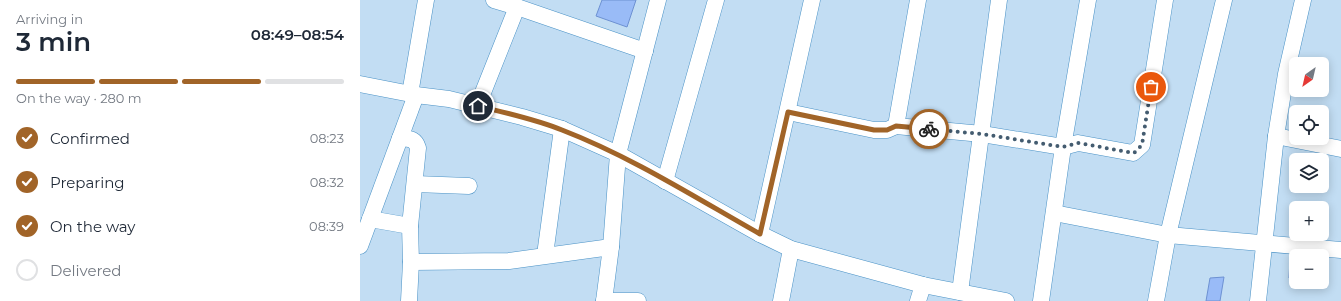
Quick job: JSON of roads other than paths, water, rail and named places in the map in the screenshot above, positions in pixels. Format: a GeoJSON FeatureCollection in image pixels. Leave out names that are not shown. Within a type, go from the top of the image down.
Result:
{"type":"FeatureCollection","features":[{"type":"Feature","properties":{"kind":"street"},"geometry":{"type":"LineString","coordinates":[[360,246],[365,225],[400,138],[413,94],[426,0]]}},
{"type":"Feature","properties":{"kind":"street"},"geometry":{"type":"LineString","coordinates":[[494,0],[515,4],[645,51]]}},
{"type":"Feature","properties":{"kind":"street"},"geometry":{"type":"LineString","coordinates":[[638,301],[604,301],[611,247],[618,154],[658,0]]}},
{"type":"Feature","properties":{"kind":"street"},"geometry":{"type":"LineString","coordinates":[[665,181],[716,0]]}},
{"type":"Feature","properties":{"kind":"street"},"geometry":{"type":"LineString","coordinates":[[760,234],[812,0]]}},
{"type":"Feature","properties":{"kind":"street"},"geometry":{"type":"LineString","coordinates":[[896,126],[918,0]]}},
{"type":"Feature","properties":{"kind":"street"},"geometry":{"type":"LineString","coordinates":[[960,292],[999,0]]}},
{"type":"Feature","properties":{"kind":"street"},"geometry":{"type":"LineString","coordinates":[[1041,301],[1063,147],[1088,0]]}},
{"type":"Feature","properties":{"kind":"street"},"geometry":{"type":"LineString","coordinates":[[788,112],[874,130],[887,130],[896,126],[982,134],[1063,147],[1078,143],[1134,153],[1142,145],[1165,0]]}},
{"type":"Feature","properties":{"kind":"street"},"geometry":{"type":"LineString","coordinates":[[1156,301],[1168,235],[1224,0]]}},
{"type":"Feature","properties":{"kind":"street"},"geometry":{"type":"LineString","coordinates":[[1258,301],[1276,136],[1286,74],[1303,0]]}},
{"type":"Feature","properties":{"kind":"street"},"geometry":{"type":"LineString","coordinates":[[478,106],[515,4]]}},
{"type":"Feature","properties":{"kind":"street"},"geometry":{"type":"LineString","coordinates":[[360,84],[449,99],[522,116],[562,130],[618,154],[760,234],[791,249],[923,285],[1006,301]]}},
{"type":"Feature","properties":{"kind":"street"},"geometry":{"type":"LineString","coordinates":[[545,255],[562,130]]}},
{"type":"Feature","properties":{"kind":"street"},"geometry":{"type":"LineString","coordinates":[[1276,136],[1341,149]]}},
{"type":"Feature","properties":{"kind":"street"},"geometry":{"type":"LineString","coordinates":[[400,138],[412,139],[417,143],[418,148],[410,226],[411,262],[409,301]]}},
{"type":"Feature","properties":{"kind":"street"},"geometry":{"type":"LineString","coordinates":[[415,184],[469,186]]}},
{"type":"Feature","properties":{"kind":"street"},"geometry":{"type":"LineString","coordinates":[[1054,213],[1168,235],[1341,250]]}},
{"type":"Feature","properties":{"kind":"street"},"geometry":{"type":"LineString","coordinates":[[365,225],[410,226]]}},
{"type":"Feature","properties":{"kind":"street"},"geometry":{"type":"LineString","coordinates":[[411,262],[509,262],[545,255],[611,247]]}},
{"type":"Feature","properties":{"kind":"street"},"geometry":{"type":"LineString","coordinates":[[781,301],[791,249]]}},
{"type":"Feature","properties":{"kind":"street"},"geometry":{"type":"LineString","coordinates":[[918,301],[923,285]]}}]}
